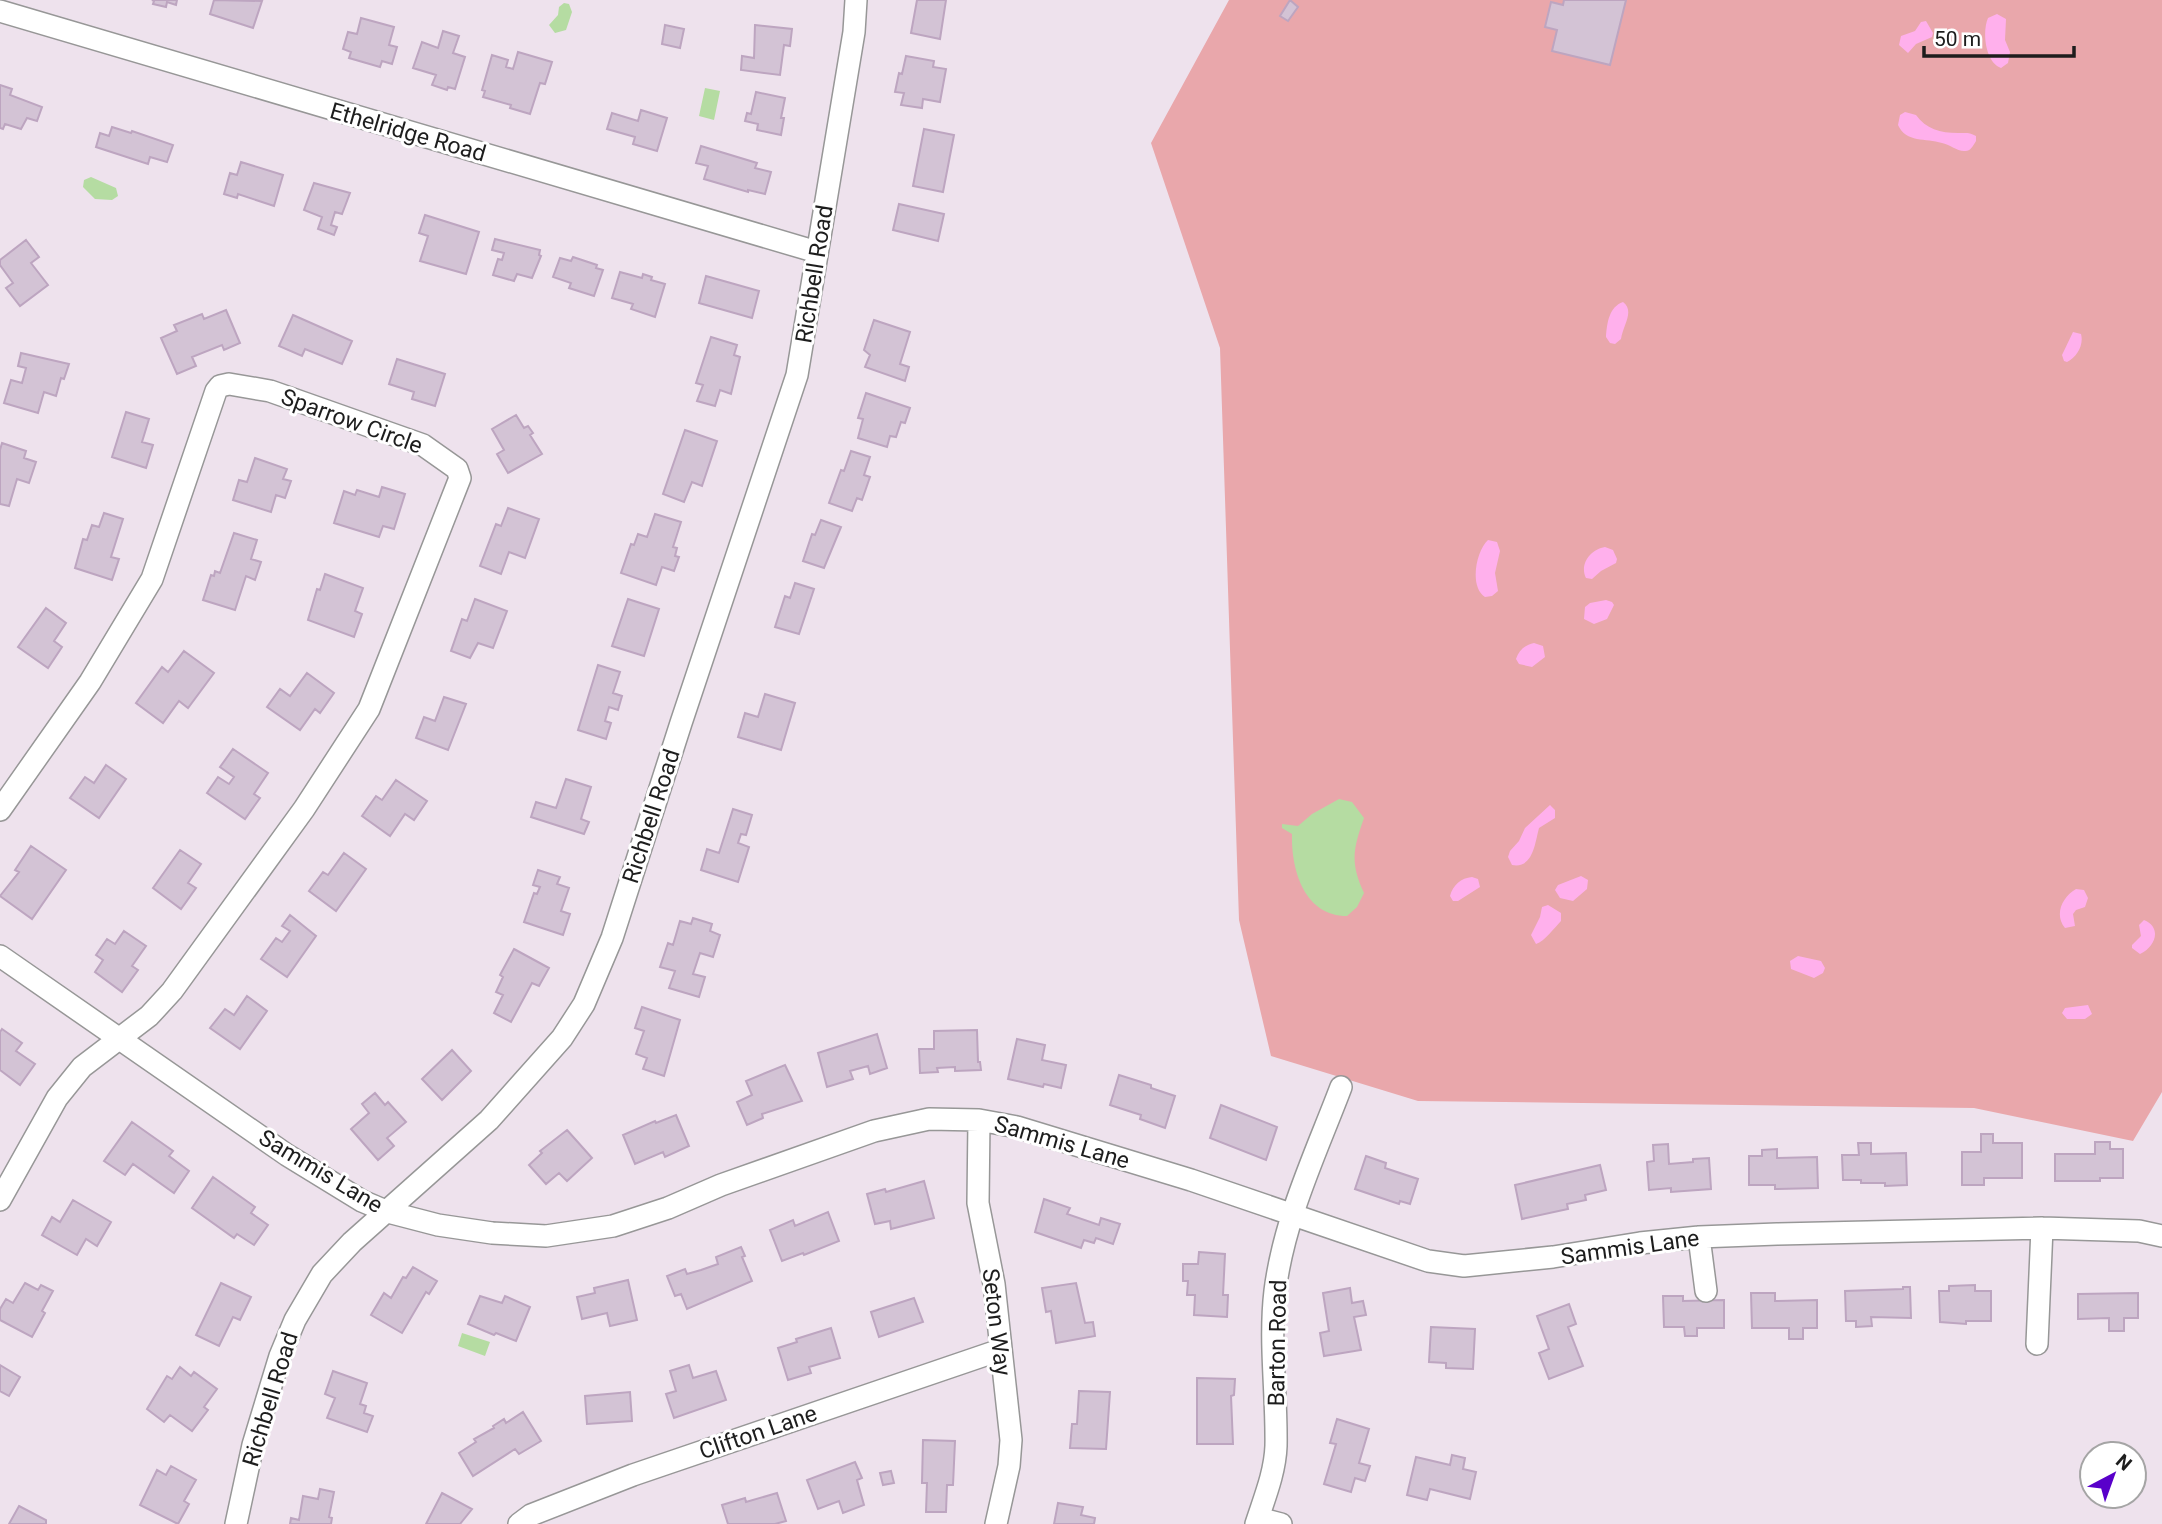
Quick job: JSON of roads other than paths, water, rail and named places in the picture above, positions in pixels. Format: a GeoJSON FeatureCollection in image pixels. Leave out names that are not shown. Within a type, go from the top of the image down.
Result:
{"type":"FeatureCollection","features":[{"type":"Feature","properties":{"kind":"street","name":"Richbell Road"},"geometry":{"type":"LineString","coordinates":[[236,1524],[253,1445],[279,1356],[295,1320],[322,1274],[352,1242],[489,1120],[562,1038],[584,1004],[612,938],[797,375],[851,46],[856,0]]}},
{"type":"Feature","properties":{"kind":"street","name":"Ethelridge Road"},"geometry":{"type":"LineString","coordinates":[[0,11],[817,252]]}},
{"type":"Feature","properties":{"kind":"street","name":"Sparrow Circle"},"geometry":{"type":"LineString","coordinates":[[0,810],[90,682],[152,579],[216,391],[220,386],[229,384],[270,391],[424,445],[457,468],[460,478],[369,709],[304,809],[172,991],[149,1016],[119,1037]]}},
{"type":"Feature","properties":{"kind":"street","name":"Sammis Lane"},"geometry":{"type":"LineString","coordinates":[[0,956],[287,1155],[362,1201],[388,1212],[438,1225],[492,1233],[546,1236],[613,1226],[874,1130],[929,1119],[979,1120],[1044,1135],[1191,1180],[1428,1261],[1464,1266],[1699,1237],[2042,1228],[2139,1231],[2162,1236]]}},
{"type":"Feature","properties":{"kind":"street"},"geometry":{"type":"LineString","coordinates":[[0,1200],[57,1098],[82,1067],[119,1037]]}},
{"type":"Feature","properties":{"kind":"street","name":"Barton Road"},"geometry":{"type":"LineString","coordinates":[[1257,1521],[1272,1474],[1276,1448],[1275,1293],[1281,1252],[1292,1214],[1341,1087]]}},
{"type":"Feature","properties":{"kind":"street","name":"Seton Way"},"geometry":{"type":"LineString","coordinates":[[979,1120],[978,1203],[994,1284],[1011,1440],[1009,1466],[996,1524]]}},
{"type":"Feature","properties":{"kind":"street"},"geometry":{"type":"LineString","coordinates":[[2037,1344],[2042,1228]]}},
{"type":"Feature","properties":{"kind":"street"},"geometry":{"type":"LineString","coordinates":[[1699,1237],[1706,1291]]}},
{"type":"Feature","properties":{"kind":"street","name":"Clifton Lane"},"geometry":{"type":"LineString","coordinates":[[519,1524],[531,1515],[633,1475],[1000,1350]]}},
{"type":"Feature","properties":{"kind":"street"},"geometry":{"type":"LineString","coordinates":[[1257,1521],[1281,1524]]}}]}
